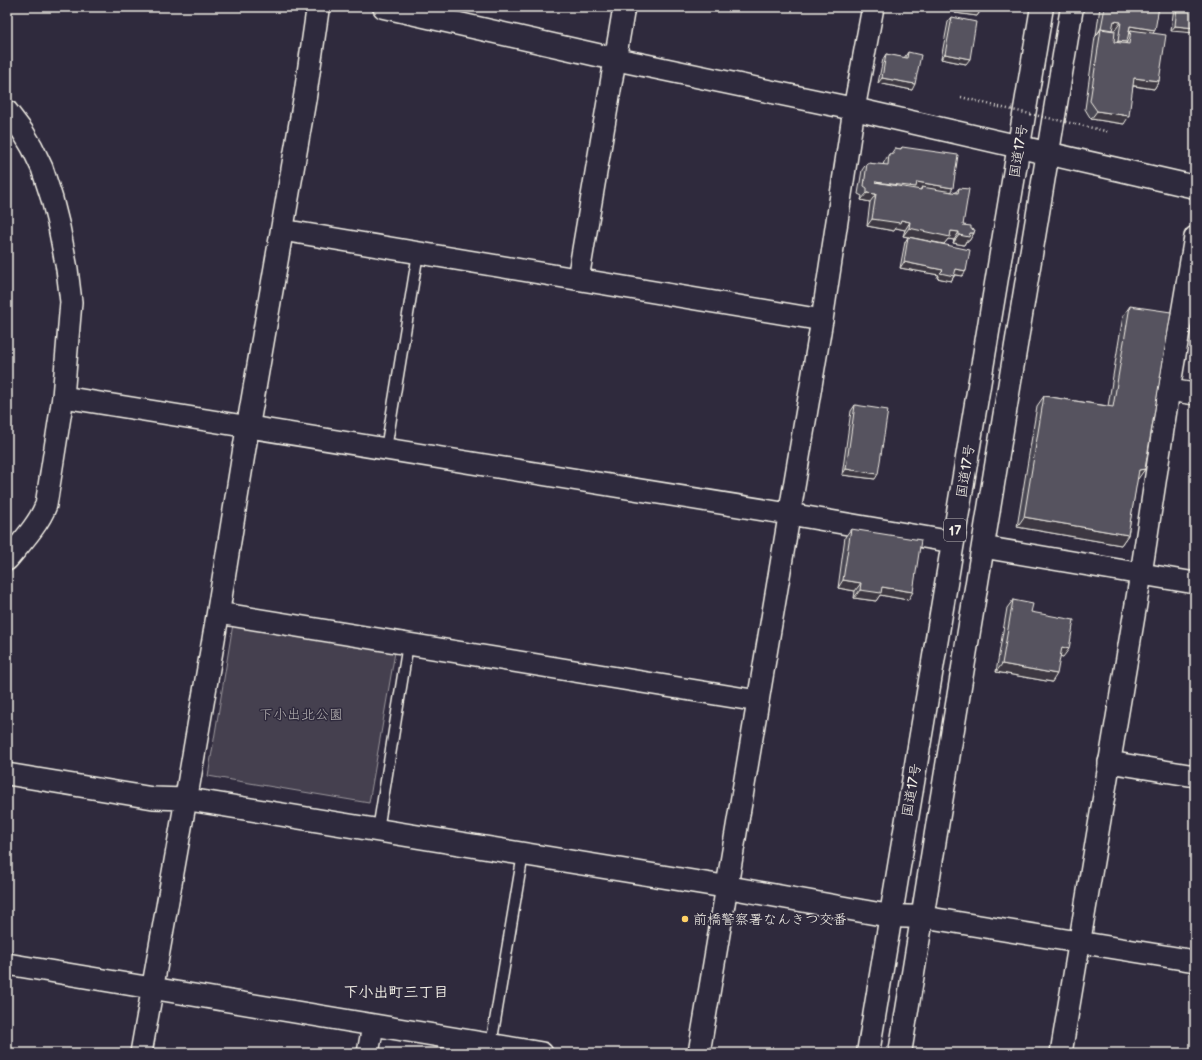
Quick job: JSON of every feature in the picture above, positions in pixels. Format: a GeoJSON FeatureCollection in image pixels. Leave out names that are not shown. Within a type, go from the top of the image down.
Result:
{"type":"FeatureCollection","features":[{"type":"Feature","properties":{"kind":"main road"},"geometry":{"type":"LineString","coordinates":[[318,7],[305,97],[248,426],[186,799],[727,887],[890,916],[924,917]]}},
{"type":"Feature","properties":{"kind":"main road"},"geometry":{"type":"LineString","coordinates":[[384,7],[615,59],[854,109],[1195,188]]}},
{"type":"Feature","properties":{"kind":"main road","name":"国道17号"},"geometry":{"type":"LineString","coordinates":[[868,1053],[1042,7]]}},
{"type":"Feature","properties":{"kind":"main road","name":"国道17号"},"geometry":{"type":"LineString","coordinates":[[900,1053],[924,917],[1047,153],[1072,7]]}},
{"type":"Feature","properties":{"kind":"street"},"geometry":{"type":"LineString","coordinates":[[578,279],[624,7]]}},
{"type":"Feature","properties":{"kind":"street"},"geometry":{"type":"LineString","coordinates":[[699,1053],[822,320],[854,109],[873,7]]}},
{"type":"Feature","properties":{"kind":"street"},"geometry":{"type":"LineString","coordinates":[[7,111],[23,132],[42,168],[52,199],[60,234],[67,269],[71,302],[63,397],[44,509],[38,520],[7,560]]}},
{"type":"Feature","properties":{"kind":"street"},"geometry":{"type":"LineString","coordinates":[[282,230],[822,320]]}},
{"type":"Feature","properties":{"kind":"street"},"geometry":{"type":"LineString","coordinates":[[1061,1053],[1141,574],[1169,390],[1195,238]]}},
{"type":"Feature","properties":{"kind":"street"},"geometry":{"type":"LineString","coordinates":[[1169,390],[1195,394]]}},
{"type":"Feature","properties":{"kind":"street"},"geometry":{"type":"LineString","coordinates":[[63,397],[789,514],[953,542]]}},
{"type":"Feature","properties":{"kind":"street"},"geometry":{"type":"LineString","coordinates":[[983,547],[1195,583]]}},
{"type":"Feature","properties":{"kind":"street"},"geometry":{"type":"LineString","coordinates":[[218,613],[758,701]]}},
{"type":"Feature","properties":{"kind":"street"},"geometry":{"type":"LineString","coordinates":[[1109,762],[1195,776]]}},
{"type":"Feature","properties":{"kind":"street"},"geometry":{"type":"LineString","coordinates":[[7,774],[153,798],[186,799],[141,1053]]}},
{"type":"Feature","properties":{"kind":"street"},"geometry":{"type":"LineString","coordinates":[[924,917],[1195,962]]}},
{"type":"Feature","properties":{"kind":"street"},"geometry":{"type":"LineString","coordinates":[[7,964],[542,1053]]}},
{"type":"Feature","properties":{"kind":"street"},"geometry":{"type":"LineString","coordinates":[[368,1053],[373,1026]]}},
{"type":"Feature","properties":{"kind":"lane"},"geometry":{"type":"LineString","coordinates":[[386,449],[418,253]]}},
{"type":"Feature","properties":{"kind":"lane"},"geometry":{"type":"LineString","coordinates":[[378,830],[408,644]]}},
{"type":"Feature","properties":{"kind":"lane"},"geometry":{"type":"LineString","coordinates":[[492,1045],[523,854]]}},
{"type":"Feature","properties":{"kind":"path"},"geometry":{"type":"LineString","coordinates":[[961,97],[1110,132]]}},
{"type":"Feature","properties":{"kind":"green space","name":"下小出北公園"},"geometry":{"type":"Polygon","coordinates":[[[233,624],[395,652],[369,803],[208,776],[233,624]]]}},
{"type":"Feature","properties":{"kind":"building"},"geometry":{"type":"Polygon","coordinates":[[[958,7],[981,7],[981,10],[958,7]]]}},
{"type":"Feature","properties":{"kind":"building"},"geometry":{"type":"Polygon","coordinates":[[[1105,7],[1159,7],[1155,30],[1130,26],[1127,42],[1118,41],[1121,22],[1114,21],[1112,30],[1101,28],[1105,7]]]}},
{"type":"Feature","properties":{"kind":"building"},"geometry":{"type":"Polygon","coordinates":[[[1177,7],[1195,7],[1195,28],[1175,26],[1177,7]]]}},
{"type":"Feature","properties":{"kind":"building"},"geometry":{"type":"Polygon","coordinates":[[[952,17],[976,22],[970,59],[945,54],[952,17]]]}},
{"type":"Feature","properties":{"kind":"building"},"geometry":{"type":"Polygon","coordinates":[[[1101,29],[1115,31],[1114,42],[1129,44],[1131,30],[1166,35],[1159,81],[1134,78],[1129,116],[1097,111],[1090,101],[1101,29]]]}},
{"type":"Feature","properties":{"kind":"building"},"geometry":{"type":"Polygon","coordinates":[[[908,52],[921,55],[915,84],[882,78],[886,54],[907,58],[908,52]]]}},
{"type":"Feature","properties":{"kind":"building"},"geometry":{"type":"Polygon","coordinates":[[[902,147],[958,155],[953,188],[917,182],[916,187],[875,182],[921,190],[922,187],[958,193],[959,188],[969,189],[963,225],[971,226],[971,229],[975,230],[974,233],[970,233],[969,237],[959,235],[959,232],[951,231],[950,237],[909,228],[910,222],[901,220],[900,223],[872,219],[876,194],[867,193],[867,188],[864,186],[867,163],[888,165],[889,154],[894,154],[895,148],[901,149],[902,147]]]}},
{"type":"Feature","properties":{"kind":"building"},"geometry":{"type":"Polygon","coordinates":[[[908,237],[970,250],[966,271],[956,269],[954,276],[940,273],[943,270],[904,262],[908,237]]]}},
{"type":"Feature","properties":{"kind":"building"},"geometry":{"type":"Polygon","coordinates":[[[1130,306],[1171,312],[1145,469],[1139,470],[1128,535],[1024,517],[1044,396],[1113,407],[1130,306]]]}},
{"type":"Feature","properties":{"kind":"building"},"geometry":{"type":"Polygon","coordinates":[[[855,405],[888,410],[878,474],[846,469],[855,405]]]}},
{"type":"Feature","properties":{"kind":"building"},"geometry":{"type":"Polygon","coordinates":[[[851,529],[921,540],[913,592],[882,587],[881,593],[860,590],[861,583],[843,580],[851,529]]]}},
{"type":"Feature","properties":{"kind":"building"},"geometry":{"type":"Polygon","coordinates":[[[1013,600],[1033,604],[1031,612],[1074,620],[1069,649],[1062,647],[1057,674],[1002,664],[1013,600]]]}},
{"type":"Feature","properties":{"kind":"place","name":"前橋警察署なんきつ交番"},"geometry":{"type":"Point","coordinates":[685,919]}},
{"type":"Feature","properties":{"kind":"district","name":"下小出町三丁目"},"geometry":{"type":"Point","coordinates":[396,992]}}]}
